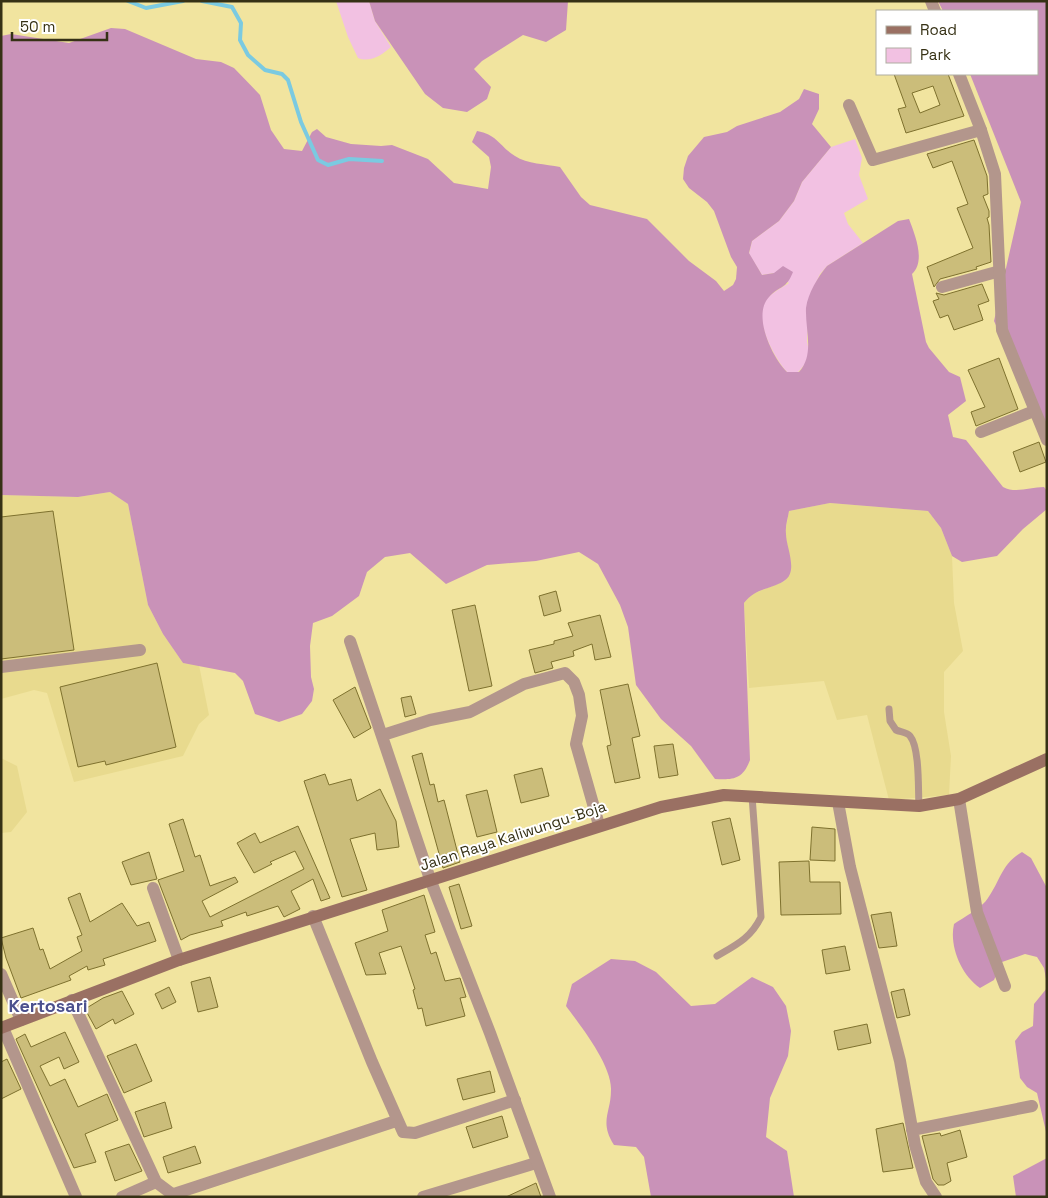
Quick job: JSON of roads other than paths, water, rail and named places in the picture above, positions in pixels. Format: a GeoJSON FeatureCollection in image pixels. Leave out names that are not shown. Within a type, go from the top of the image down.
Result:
{"type":"FeatureCollection","features":[{"type":"Feature","properties":{"kind":"main road","name":"Jalan Raya Kaliwungu-Boja"},"geometry":{"type":"LineString","coordinates":[[2,1028],[179,960],[599,825],[700,798],[752,796],[888,806],[919,806],[959,799],[1047,759]]}},
{"type":"Feature","properties":{"kind":"street"},"geometry":{"type":"LineString","coordinates":[[959,75],[981,130],[995,174],[1000,272],[999,303],[1002,330],[1047,440]]}},
{"type":"Feature","properties":{"kind":"street"},"geometry":{"type":"LineString","coordinates":[[849,105],[873,160],[981,130]]}},
{"type":"Feature","properties":{"kind":"street"},"geometry":{"type":"LineString","coordinates":[[942,287],[1000,272]]}},
{"type":"Feature","properties":{"kind":"street"},"geometry":{"type":"LineString","coordinates":[[981,432],[1034,411]]}},
{"type":"Feature","properties":{"kind":"street"},"geometry":{"type":"LineString","coordinates":[[350,641],[430,879],[515,1100],[536,1163],[550,1197]]}},
{"type":"Feature","properties":{"kind":"street"},"geometry":{"type":"LineString","coordinates":[[1,667],[140,650]]}},
{"type":"Feature","properties":{"kind":"street"},"geometry":{"type":"LineString","coordinates":[[383,735],[430,720],[470,712],[524,684],[565,673],[574,682],[579,695],[582,716],[576,744],[599,825]]}},
{"type":"Feature","properties":{"kind":"street"},"geometry":{"type":"LineString","coordinates":[[959,799],[978,912],[1005,986]]}},
{"type":"Feature","properties":{"kind":"street"},"geometry":{"type":"LineString","coordinates":[[838,802],[850,867],[892,1024],[912,1130],[926,1182],[936,1197]]}},
{"type":"Feature","properties":{"kind":"street"},"geometry":{"type":"LineString","coordinates":[[153,888],[179,960]]}},
{"type":"Feature","properties":{"kind":"street"},"geometry":{"type":"LineString","coordinates":[[313,916],[396,1121],[403,1132],[410,1134],[515,1100]]}},
{"type":"Feature","properties":{"kind":"street"},"geometry":{"type":"LineString","coordinates":[[1,974],[21,1020]]}},
{"type":"Feature","properties":{"kind":"street"},"geometry":{"type":"LineString","coordinates":[[72,1000],[156,1182],[175,1195],[396,1121]]}},
{"type":"Feature","properties":{"kind":"street"},"geometry":{"type":"LineString","coordinates":[[2,1028],[76,1197]]}},
{"type":"Feature","properties":{"kind":"street"},"geometry":{"type":"LineString","coordinates":[[912,1130],[1032,1106]]}},
{"type":"Feature","properties":{"kind":"street"},"geometry":{"type":"LineString","coordinates":[[423,1197],[536,1163]]}},
{"type":"Feature","properties":{"kind":"street"},"geometry":{"type":"LineString","coordinates":[[122,1197],[156,1182]]}},
{"type":"Feature","properties":{"kind":"lane"},"geometry":{"type":"LineString","coordinates":[[889,709],[890,721],[896,730],[908,734],[912,738],[918,768],[919,806]]}},
{"type":"Feature","properties":{"kind":"lane"},"geometry":{"type":"LineString","coordinates":[[717,956],[747,939],[755,930],[761,917],[752,796]]}},
{"type":"Feature","properties":{"kind":"waterway"},"geometry":{"type":"LineString","coordinates":[[128,1],[146,8],[183,1]]}},
{"type":"Feature","properties":{"kind":"waterway"},"geometry":{"type":"LineString","coordinates":[[202,1],[232,7],[241,23],[240,40],[248,55],[265,70],[282,74],[288,80],[301,122],[318,160],[328,165],[349,159],[382,161]]}},
{"type":"Feature","properties":{"kind":"district","name":"Kertosari"},"geometry":{"type":"Point","coordinates":[48,1006]}}]}
